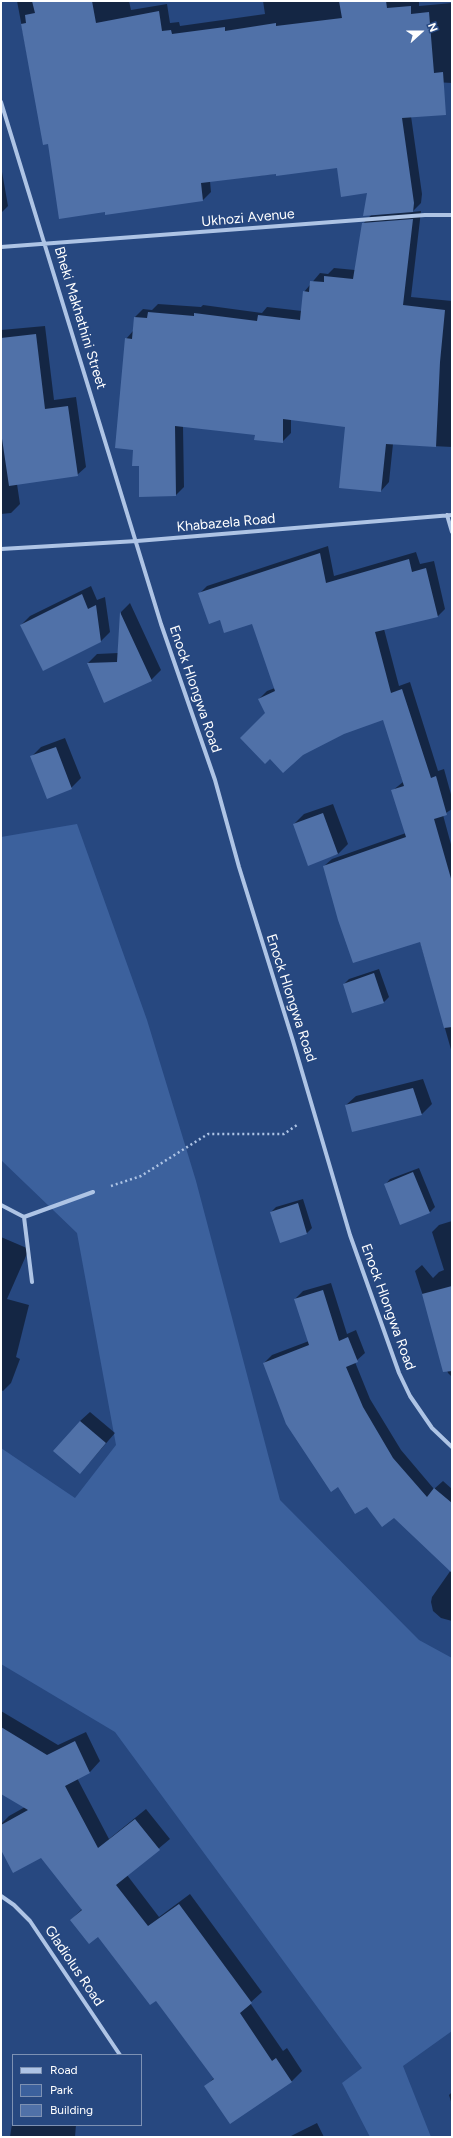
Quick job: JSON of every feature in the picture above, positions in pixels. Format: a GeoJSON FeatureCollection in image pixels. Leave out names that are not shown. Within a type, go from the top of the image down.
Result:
{"type":"FeatureCollection","features":[{"type":"Feature","properties":{"kind":"street","name":"Bheki Makhathini Street"},"geometry":{"type":"LineString","coordinates":[[1,102],[137,541]]}},
{"type":"Feature","properties":{"kind":"street","name":"Ukhozi Avenue"},"geometry":{"type":"LineString","coordinates":[[1,247],[46,245],[425,215],[452,215]]}},
{"type":"Feature","properties":{"kind":"street","name":"Khabazela Road"},"geometry":{"type":"LineString","coordinates":[[1,549],[137,541],[450,515]]}},
{"type":"Feature","properties":{"kind":"street"},"geometry":{"type":"LineString","coordinates":[[450,515],[452,532]]}},
{"type":"Feature","properties":{"kind":"street","name":"Enock Hlongwa Road"},"geometry":{"type":"LineString","coordinates":[[137,541],[161,624],[214,780],[264,953],[293,1042],[350,1235],[400,1374],[410,1396],[432,1428],[452,1447]]}},
{"type":"Feature","properties":{"kind":"street"},"geometry":{"type":"LineString","coordinates":[[1,1205],[24,1217],[93,1192]]}},
{"type":"Feature","properties":{"kind":"street"},"geometry":{"type":"LineString","coordinates":[[24,1217],[32,1282]]}},
{"type":"Feature","properties":{"kind":"street","name":"Gladiolus Road"},"geometry":{"type":"LineString","coordinates":[[1,1896],[14,1905],[30,1921],[119,2054]]}},
{"type":"Feature","properties":{"kind":"path"},"geometry":{"type":"LineString","coordinates":[[93,1192],[141,1176],[208,1134],[284,1134],[314,1113]]}},
{"type":"Feature","properties":{"kind":"green space"},"geometry":{"type":"Polygon","coordinates":[[[77,824],[147,1020],[196,1181],[280,1500],[419,1640],[452,1658],[452,2031],[403,2066],[431,2137],[370,2137],[342,2083],[362,2068],[115,1732],[1,1664],[1,1448],[75,1498],[116,1445],[77,1233],[1,1160],[1,837],[77,824]]]}},
{"type":"Feature","properties":{"kind":"building"},"geometry":{"type":"Polygon","coordinates":[[[32,1],[92,1],[96,23],[159,11],[162,31],[171,30],[172,34],[225,27],[225,31],[276,23],[276,26],[342,18],[339,1],[386,1],[387,8],[411,6],[411,14],[429,12],[434,73],[443,72],[446,115],[402,118],[414,203],[413,212],[363,216],[367,193],[341,197],[337,168],[276,176],[276,174],[201,183],[203,201],[105,215],[105,212],[59,219],[48,144],[43,145],[21,24],[26,23],[25,15],[35,13],[32,1]]]}},
{"type":"Feature","properties":{"kind":"building"},"geometry":{"type":"Polygon","coordinates":[[[413,219],[403,305],[445,310],[440,362],[436,447],[386,444],[381,492],[339,488],[345,427],[283,419],[283,443],[254,440],[255,435],[175,426],[176,496],[139,497],[139,466],[132,466],[133,450],[115,448],[125,338],[132,339],[134,317],[147,318],[148,312],[194,316],[194,313],[257,321],[258,315],[300,320],[303,291],[309,292],[310,281],[324,282],[324,276],[353,279],[362,223],[413,219]]]}},
{"type":"Feature","properties":{"kind":"building"},"geometry":{"type":"Polygon","coordinates":[[[36,334],[45,409],[68,406],[78,476],[9,486],[1,432],[1,338],[36,334]]]}},
{"type":"Feature","properties":{"kind":"building"},"geometry":{"type":"Polygon","coordinates":[[[320,553],[326,583],[409,559],[412,572],[426,568],[438,617],[375,632],[391,693],[402,689],[431,778],[436,776],[447,815],[434,819],[452,882],[452,1027],[444,1028],[420,942],[353,963],[338,920],[323,866],[406,837],[391,790],[404,786],[383,720],[344,734],[303,755],[283,773],[270,759],[265,764],[240,738],[265,713],[258,699],[275,691],[252,624],[224,633],[220,620],[209,624],[198,593],[320,553]]]}},
{"type":"Feature","properties":{"kind":"building"},"geometry":{"type":"Polygon","coordinates":[[[82,594],[88,609],[96,605],[101,642],[43,671],[20,625],[82,594]]]}},
{"type":"Feature","properties":{"kind":"building"},"geometry":{"type":"Polygon","coordinates":[[[120,612],[152,681],[104,703],[87,663],[117,662],[120,612]]]}},
{"type":"Feature","properties":{"kind":"building"},"geometry":{"type":"Polygon","coordinates":[[[56,747],[72,789],[47,799],[30,756],[56,747]]]}},
{"type":"Feature","properties":{"kind":"building"},"geometry":{"type":"Polygon","coordinates":[[[323,813],[338,854],[308,866],[293,824],[323,813]]]}},
{"type":"Feature","properties":{"kind":"building"},"geometry":{"type":"Polygon","coordinates":[[[374,973],[384,1003],[352,1013],[343,984],[374,973]]]}},
{"type":"Feature","properties":{"kind":"building"},"geometry":{"type":"Polygon","coordinates":[[[413,1088],[422,1115],[352,1132],[345,1105],[413,1088]]]}},
{"type":"Feature","properties":{"kind":"building"},"geometry":{"type":"Polygon","coordinates":[[[413,1172],[430,1213],[400,1225],[384,1184],[413,1172]]]}},
{"type":"Feature","properties":{"kind":"building"},"geometry":{"type":"Polygon","coordinates":[[[298,1203],[307,1234],[280,1243],[270,1212],[298,1203]]]}},
{"type":"Feature","properties":{"kind":"building"},"geometry":{"type":"Polygon","coordinates":[[[452,1286],[452,1371],[443,1372],[422,1294],[452,1286]]]}},
{"type":"Feature","properties":{"kind":"building"},"geometry":{"type":"Polygon","coordinates":[[[323,1290],[339,1341],[348,1337],[358,1362],[346,1367],[363,1407],[393,1458],[427,1497],[434,1488],[452,1503],[452,1573],[394,1518],[382,1527],[367,1507],[355,1514],[338,1487],[331,1492],[286,1424],[263,1363],[309,1345],[294,1299],[323,1290]]]}},
{"type":"Feature","properties":{"kind":"building"},"geometry":{"type":"Polygon","coordinates":[[[80,1421],[106,1443],[80,1474],[53,1451],[80,1421]]]}},
{"type":"Feature","properties":{"kind":"building"},"geometry":{"type":"Polygon","coordinates":[[[1,1727],[47,1755],[75,1741],[90,1773],[65,1786],[98,1848],[135,1819],[160,1850],[116,1885],[148,1926],[179,1904],[252,2003],[240,2013],[272,2061],[276,2058],[292,2082],[230,2124],[204,2086],[214,2079],[156,2001],[150,2005],[98,1937],[89,1944],[70,1920],[82,1910],[41,1858],[13,1873],[1,1850],[1,1825],[28,1810],[1,1794],[1,1727]]]}}]}
